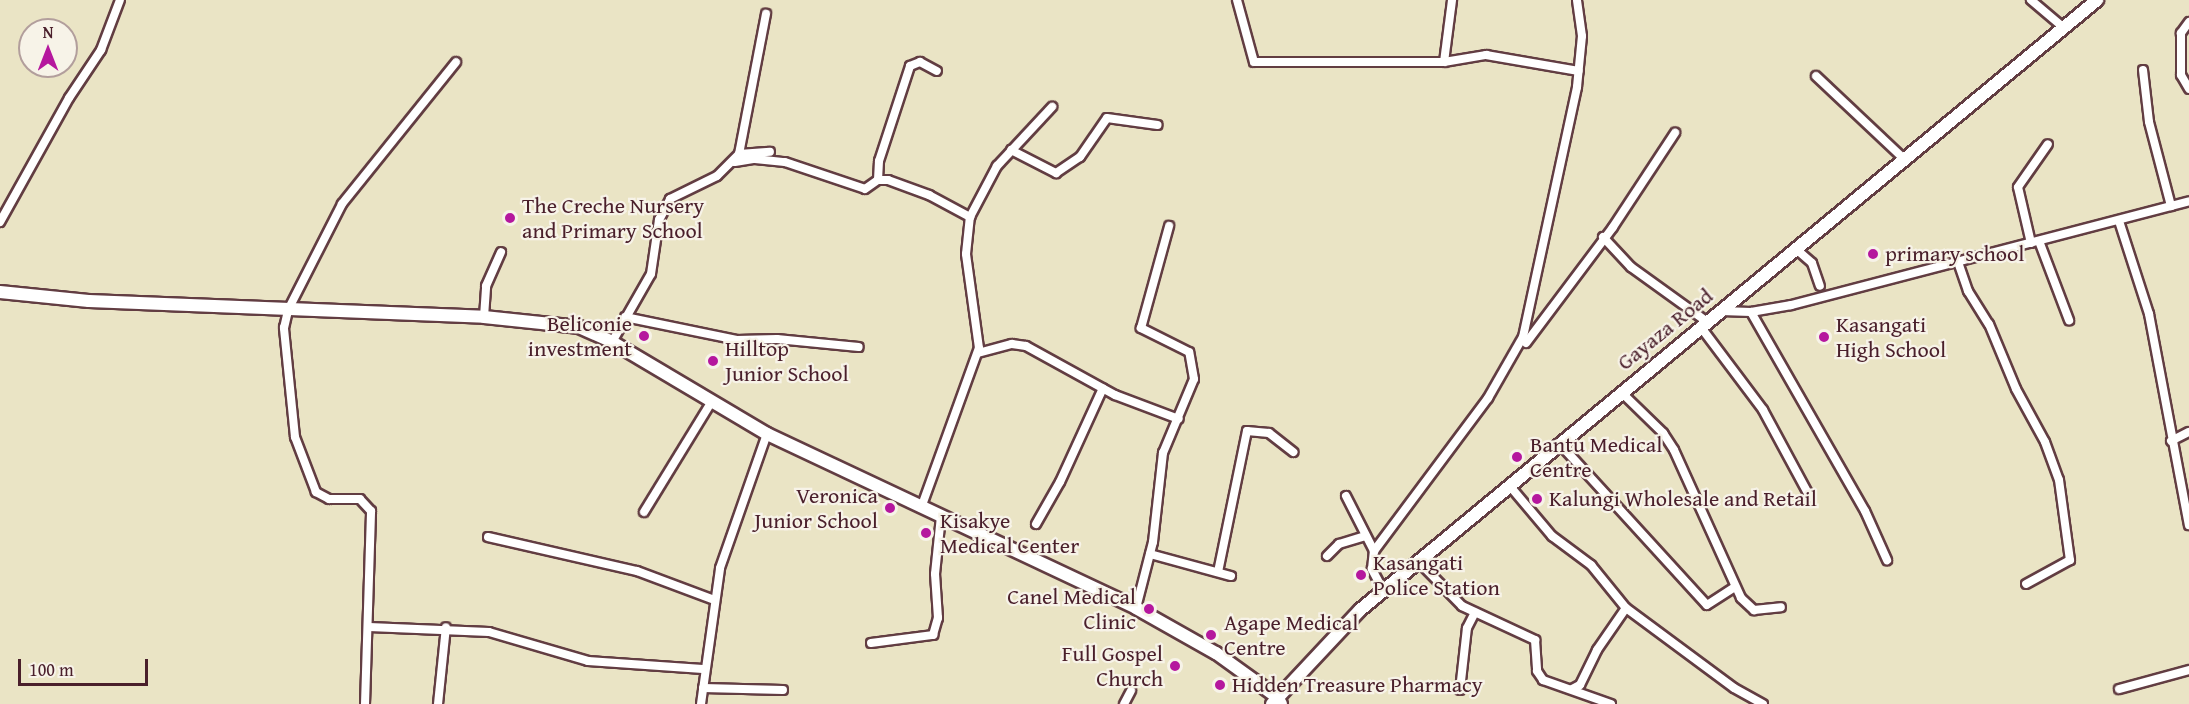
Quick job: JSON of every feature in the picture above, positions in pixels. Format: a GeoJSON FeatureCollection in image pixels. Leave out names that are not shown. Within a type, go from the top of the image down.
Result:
{"type":"FeatureCollection","features":[{"type":"Feature","properties":{"kind":"street"},"geometry":{"type":"LineString","coordinates":[[0,222],[69,98],[101,50],[120,0]]}},
{"type":"Feature","properties":{"kind":"street"},"geometry":{"type":"LineString","coordinates":[[1237,0],[1254,62],[1444,62],[1486,55],[1579,71]]}},
{"type":"Feature","properties":{"kind":"street"},"geometry":{"type":"LineString","coordinates":[[1444,62],[1452,0]]}},
{"type":"Feature","properties":{"kind":"street"},"geometry":{"type":"LineString","coordinates":[[1513,360],[1526,325],[1579,71],[1582,36],[1577,0]]}},
{"type":"Feature","properties":{"kind":"street"},"geometry":{"type":"LineString","coordinates":[[2031,0],[2064,27]]}},
{"type":"Feature","properties":{"kind":"street","name":"Gayaza Road"},"geometry":{"type":"LineString","coordinates":[[1277,702],[1333,636],[1383,590],[1703,323],[1905,160],[2097,0]]}},
{"type":"Feature","properties":{"kind":"street"},"geometry":{"type":"LineString","coordinates":[[737,158],[766,14]]}},
{"type":"Feature","properties":{"kind":"street"},"geometry":{"type":"LineString","coordinates":[[2189,22],[2181,33],[2186,82],[2189,89]]}},
{"type":"Feature","properties":{"kind":"street"},"geometry":{"type":"LineString","coordinates":[[365,704],[371,511],[360,499],[318,495],[304,465],[295,437],[283,340],[288,310],[342,204],[456,62]]}},
{"type":"Feature","properties":{"kind":"street"},"geometry":{"type":"LineString","coordinates":[[878,180],[879,161],[895,123],[910,66],[920,62],[937,71]]}},
{"type":"Feature","properties":{"kind":"street"},"geometry":{"type":"LineString","coordinates":[[2143,70],[2149,122],[2171,206]]}},
{"type":"Feature","properties":{"kind":"street"},"geometry":{"type":"LineString","coordinates":[[1816,76],[1905,160]]}},
{"type":"Feature","properties":{"kind":"street"},"geometry":{"type":"LineString","coordinates":[[921,508],[945,433],[978,353],[978,319],[966,254],[970,217],[997,166],[1052,107]]}},
{"type":"Feature","properties":{"kind":"street"},"geometry":{"type":"LineString","coordinates":[[1011,150],[1056,173],[1080,157],[1107,118],[1158,124]]}},
{"type":"Feature","properties":{"kind":"street"},"geometry":{"type":"LineString","coordinates":[[1383,590],[1372,569],[1374,551],[1603,237],[1675,134]]}},
{"type":"Feature","properties":{"kind":"street"},"geometry":{"type":"LineString","coordinates":[[2048,144],[2018,187],[2035,242],[2069,320]]}},
{"type":"Feature","properties":{"kind":"street"},"geometry":{"type":"LineString","coordinates":[[612,342],[651,274],[659,220],[670,199],[717,176],[737,158],[771,152]]}},
{"type":"Feature","properties":{"kind":"street"},"geometry":{"type":"LineString","coordinates":[[737,158],[785,162],[865,189],[878,180],[894,181],[929,195],[970,217]]}},
{"type":"Feature","properties":{"kind":"street"},"geometry":{"type":"LineString","coordinates":[[1720,311],[1751,312],[2120,221],[2189,201]]}},
{"type":"Feature","properties":{"kind":"street"},"geometry":{"type":"LineString","coordinates":[[2120,221],[2142,284],[2189,525]]}},
{"type":"Feature","properties":{"kind":"street"},"geometry":{"type":"LineString","coordinates":[[1136,608],[1150,554],[1158,473],[1194,379],[1191,355],[1141,328],[1168,226]]}},
{"type":"Feature","properties":{"kind":"street"},"geometry":{"type":"LineString","coordinates":[[1603,237],[1631,267],[1703,323],[1763,411],[1810,497]]}},
{"type":"Feature","properties":{"kind":"street"},"geometry":{"type":"LineString","coordinates":[[1796,249],[1812,263],[1820,286]]}},
{"type":"Feature","properties":{"kind":"street"},"geometry":{"type":"LineString","coordinates":[[484,318],[486,286],[501,252]]}},
{"type":"Feature","properties":{"kind":"street"},"geometry":{"type":"LineString","coordinates":[[1958,262],[1968,291],[1989,324],[2016,389],[2045,442],[2059,480],[2070,560],[2026,584]]}},
{"type":"Feature","properties":{"kind":"street"},"geometry":{"type":"LineString","coordinates":[[0,292],[561,324],[612,342],[767,434],[1136,608],[1216,653],[1277,702]]}},
{"type":"Feature","properties":{"kind":"street"},"geometry":{"type":"LineString","coordinates":[[1751,312],[1865,511],[1887,560]]}},
{"type":"Feature","properties":{"kind":"street"},"geometry":{"type":"LineString","coordinates":[[625,318],[736,340],[777,339],[860,347]]}},
{"type":"Feature","properties":{"kind":"street"},"geometry":{"type":"LineString","coordinates":[[978,353],[1012,344],[1026,346],[1103,388],[1179,419]]}},
{"type":"Feature","properties":{"kind":"street"},"geometry":{"type":"LineString","coordinates":[[1036,524],[1060,482],[1103,388]]}},
{"type":"Feature","properties":{"kind":"street"},"geometry":{"type":"LineString","coordinates":[[1621,392],[1663,433],[1674,450],[1735,587],[1754,610],[1781,607]]}},
{"type":"Feature","properties":{"kind":"street"},"geometry":{"type":"LineString","coordinates":[[644,512],[712,400]]}},
{"type":"Feature","properties":{"kind":"street"},"geometry":{"type":"LineString","coordinates":[[1218,572],[1247,431],[1269,432],[1293,452]]}},
{"type":"Feature","properties":{"kind":"street"},"geometry":{"type":"LineString","coordinates":[[2171,441],[2189,432]]}},
{"type":"Feature","properties":{"kind":"street"},"geometry":{"type":"LineString","coordinates":[[701,704],[703,669],[714,600],[728,541],[767,434]]}},
{"type":"Feature","properties":{"kind":"street"},"geometry":{"type":"LineString","coordinates":[[1558,443],[1707,605],[1735,587]]}},
{"type":"Feature","properties":{"kind":"street"},"geometry":{"type":"LineString","coordinates":[[1509,485],[1552,536],[1591,565],[1626,608],[1734,688],[1763,704]]}},
{"type":"Feature","properties":{"kind":"street"},"geometry":{"type":"LineString","coordinates":[[1346,496],[1374,551]]}},
{"type":"Feature","properties":{"kind":"street"},"geometry":{"type":"LineString","coordinates":[[871,643],[933,634],[938,618],[935,574],[941,516]]}},
{"type":"Feature","properties":{"kind":"street"},"geometry":{"type":"LineString","coordinates":[[1327,556],[1339,544],[1366,536]]}},
{"type":"Feature","properties":{"kind":"street"},"geometry":{"type":"LineString","coordinates":[[488,537],[637,571],[714,600]]}},
{"type":"Feature","properties":{"kind":"street"},"geometry":{"type":"LineString","coordinates":[[1150,554],[1231,576]]}},
{"type":"Feature","properties":{"kind":"street"},"geometry":{"type":"LineString","coordinates":[[1418,561],[1474,614],[1535,640],[1539,676],[1609,703]]}},
{"type":"Feature","properties":{"kind":"street"},"geometry":{"type":"LineString","coordinates":[[1572,689],[1580,685],[1596,650],[1626,608]]}},
{"type":"Feature","properties":{"kind":"street"},"geometry":{"type":"LineString","coordinates":[[1460,690],[1464,644],[1474,614]]}},
{"type":"Feature","properties":{"kind":"street"},"geometry":{"type":"LineString","coordinates":[[369,627],[446,627],[497,633],[588,661],[703,669]]}},
{"type":"Feature","properties":{"kind":"street"},"geometry":{"type":"LineString","coordinates":[[438,704],[446,627]]}},
{"type":"Feature","properties":{"kind":"street"},"geometry":{"type":"LineString","coordinates":[[2119,689],[2189,670]]}},
{"type":"Feature","properties":{"kind":"street"},"geometry":{"type":"LineString","coordinates":[[702,688],[783,690]]}},
{"type":"Feature","properties":{"kind":"street"},"geometry":{"type":"LineString","coordinates":[[1124,704],[1131,691]]}},
{"type":"Feature","properties":{"kind":"place","name":"The Creche Nursery and Primary School"},"geometry":{"type":"Point","coordinates":[510,218]}},
{"type":"Feature","properties":{"kind":"place","name":"primary school"},"geometry":{"type":"Point","coordinates":[1873,254]}},
{"type":"Feature","properties":{"kind":"place","name":"Beliconie investment"},"geometry":{"type":"Point","coordinates":[644,336]}},
{"type":"Feature","properties":{"kind":"place","name":"Kasangati High School"},"geometry":{"type":"Point","coordinates":[1824,337]}},
{"type":"Feature","properties":{"kind":"place","name":"Hilltop Junior School"},"geometry":{"type":"Point","coordinates":[713,361]}},
{"type":"Feature","properties":{"kind":"place","name":"Bantu Medical Centre"},"geometry":{"type":"Point","coordinates":[1517,457]}},
{"type":"Feature","properties":{"kind":"place","name":"Kalungi Wholesale and Retail"},"geometry":{"type":"Point","coordinates":[1537,499]}},
{"type":"Feature","properties":{"kind":"place","name":"Veronica Junior School"},"geometry":{"type":"Point","coordinates":[890,508]}},
{"type":"Feature","properties":{"kind":"place","name":"Kisakye Medical Center"},"geometry":{"type":"Point","coordinates":[926,533]}},
{"type":"Feature","properties":{"kind":"place","name":"Kasangati Police Station"},"geometry":{"type":"Point","coordinates":[1361,575]}},
{"type":"Feature","properties":{"kind":"place","name":"Canel Medical Clinic"},"geometry":{"type":"Point","coordinates":[1149,609]}},
{"type":"Feature","properties":{"kind":"place","name":"Agape Medical Centre"},"geometry":{"type":"Point","coordinates":[1211,635]}},
{"type":"Feature","properties":{"kind":"place","name":"Full Gospel Church"},"geometry":{"type":"Point","coordinates":[1175,666]}},
{"type":"Feature","properties":{"kind":"place","name":"Hidden Treasure Pharmacy"},"geometry":{"type":"Point","coordinates":[1220,685]}}]}
